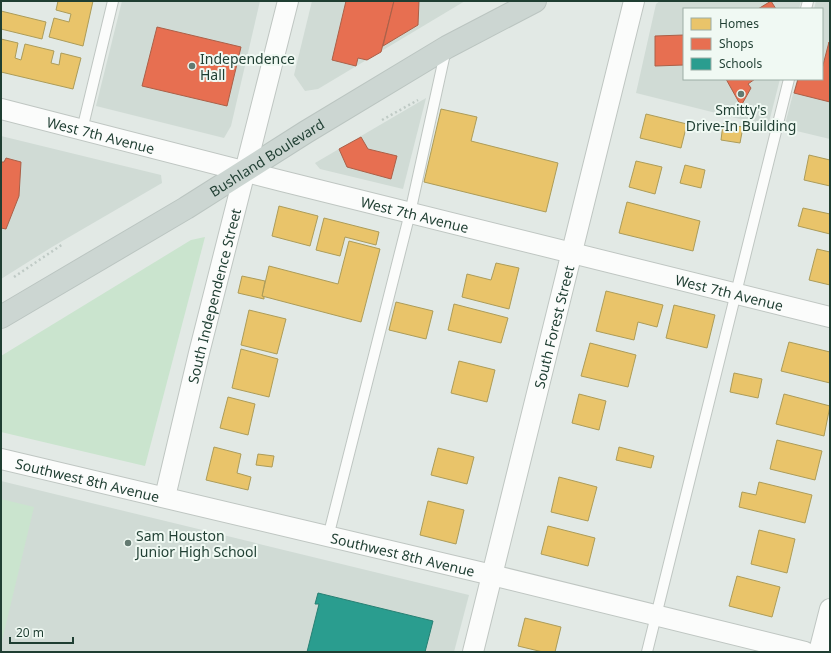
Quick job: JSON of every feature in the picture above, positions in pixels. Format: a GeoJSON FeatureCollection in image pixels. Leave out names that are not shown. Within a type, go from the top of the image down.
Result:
{"type":"FeatureCollection","features":[{"type":"Feature","properties":{"kind":"main road","name":"Bushland Boulevard"},"geometry":{"type":"LineString","coordinates":[[1,317],[186,208],[447,47],[535,1]]}},
{"type":"Feature","properties":{"kind":"street","name":"South Independence Street"},"geometry":{"type":"LineString","coordinates":[[165,497],[244,172],[288,1]]}},
{"type":"Feature","properties":{"kind":"street","name":"South Forest Street"},"geometry":{"type":"LineString","coordinates":[[473,652],[634,1]]}},
{"type":"Feature","properties":{"kind":"street","name":"West 7th Avenue"},"geometry":{"type":"LineString","coordinates":[[1,109],[244,172],[830,317]]}},
{"type":"Feature","properties":{"kind":"street","name":"Southwest 8th Avenue"},"geometry":{"type":"LineString","coordinates":[[1,459],[492,575],[805,652]]}},
{"type":"Feature","properties":{"kind":"street"},"geometry":{"type":"LineString","coordinates":[[819,652],[830,609]]}},
{"type":"Feature","properties":{"kind":"lane"},"geometry":{"type":"LineString","coordinates":[[82,130],[113,1]]}},
{"type":"Feature","properties":{"kind":"lane"},"geometry":{"type":"LineString","coordinates":[[328,536],[410,213],[436,90],[447,47]]}},
{"type":"Feature","properties":{"kind":"lane"},"geometry":{"type":"LineString","coordinates":[[647,652],[789,80]]}},
{"type":"Feature","properties":{"kind":"path"},"geometry":{"type":"LineString","coordinates":[[382,120],[436,90]]}},
{"type":"Feature","properties":{"kind":"path"},"geometry":{"type":"LineString","coordinates":[[14,276],[63,244]]}},
{"type":"Feature","properties":{"kind":"shaded area"},"geometry":{"type":"Polygon","coordinates":[[[122,1],[260,1],[231,126],[224,138],[96,106],[122,1]]]}},
{"type":"Feature","properties":{"kind":"shaded area"},"geometry":{"type":"Polygon","coordinates":[[[312,1],[465,1],[318,89],[305,91],[294,75],[312,1]]]}},
{"type":"Feature","properties":{"kind":"shaded area"},"geometry":{"type":"Polygon","coordinates":[[[660,1],[801,1],[799,8],[683,8],[683,80],[780,80],[768,126],[636,93],[656,4],[660,1]]]}},
{"type":"Feature","properties":{"kind":"shaded area"},"geometry":{"type":"Polygon","coordinates":[[[816,1],[830,1],[830,139],[784,128],[797,80],[823,80],[823,8],[814,8],[816,1]]]}},
{"type":"Feature","properties":{"kind":"shaded area"},"geometry":{"type":"Polygon","coordinates":[[[426,98],[403,189],[320,169],[315,163],[426,98]]]}},
{"type":"Feature","properties":{"kind":"shaded area"},"geometry":{"type":"Polygon","coordinates":[[[1,136],[161,175],[162,183],[52,247],[1,279],[1,136]]]}},
{"type":"Feature","properties":{"kind":"shaded area","name":"Sam Houston Junior High School"},"geometry":{"type":"Polygon","coordinates":[[[1,481],[469,595],[454,652],[1,652],[1,481]]]}},
{"type":"Feature","properties":{"kind":"green space"},"geometry":{"type":"Polygon","coordinates":[[[205,237],[145,466],[1,432],[1,356],[191,240],[205,237]]]}},
{"type":"Feature","properties":{"kind":"green space"},"geometry":{"type":"Polygon","coordinates":[[[1,499],[34,507],[1,645],[1,499]]]}},
{"type":"Feature","properties":{"kind":"building: Homes"},"geometry":{"type":"Polygon","coordinates":[[[58,1],[93,1],[83,46],[49,37],[54,18],[69,22],[71,14],[56,10],[58,1]]]}},
{"type":"Feature","properties":{"kind":"building: Homes"},"geometry":{"type":"Polygon","coordinates":[[[1,11],[46,22],[42,39],[1,29],[1,11]]]}},
{"type":"Feature","properties":{"kind":"building: Homes"},"geometry":{"type":"Polygon","coordinates":[[[1,39],[18,43],[15,58],[21,60],[25,44],[54,51],[51,63],[59,65],[61,53],[81,58],[73,89],[1,72],[1,39]]]}},
{"type":"Feature","properties":{"kind":"building: Homes"},"geometry":{"type":"Polygon","coordinates":[[[441,109],[477,117],[471,141],[558,163],[546,212],[424,182],[441,109]]]}},
{"type":"Feature","properties":{"kind":"building: Homes"},"geometry":{"type":"Polygon","coordinates":[[[646,114],[687,124],[681,148],[640,138],[646,114]]]}},
{"type":"Feature","properties":{"kind":"building: Homes"},"geometry":{"type":"Polygon","coordinates":[[[723,124],[743,127],[740,143],[721,140],[723,124]]]}},
{"type":"Feature","properties":{"kind":"building: Homes"},"geometry":{"type":"Polygon","coordinates":[[[809,155],[830,160],[830,186],[804,180],[809,155]]]}},
{"type":"Feature","properties":{"kind":"building: Homes"},"geometry":{"type":"Polygon","coordinates":[[[636,161],[662,167],[655,194],[629,187],[636,161]]]}},
{"type":"Feature","properties":{"kind":"building: Homes"},"geometry":{"type":"Polygon","coordinates":[[[685,165],[705,170],[701,188],[680,183],[685,165]]]}},
{"type":"Feature","properties":{"kind":"building: Homes"},"geometry":{"type":"Polygon","coordinates":[[[627,202],[700,221],[693,251],[619,233],[627,202]]]}},
{"type":"Feature","properties":{"kind":"building: Homes"},"geometry":{"type":"Polygon","coordinates":[[[279,206],[318,216],[310,246],[272,236],[279,206]]]}},
{"type":"Feature","properties":{"kind":"building: Homes"},"geometry":{"type":"Polygon","coordinates":[[[803,208],[830,214],[830,234],[798,226],[803,208]]]}},
{"type":"Feature","properties":{"kind":"building: Homes"},"geometry":{"type":"Polygon","coordinates":[[[324,218],[379,232],[376,245],[345,237],[340,256],[316,250],[324,218]]]}},
{"type":"Feature","properties":{"kind":"building: Homes"},"geometry":{"type":"Polygon","coordinates":[[[349,241],[380,249],[361,322],[262,296],[269,266],[338,284],[349,241]]]}},
{"type":"Feature","properties":{"kind":"building: Homes"},"geometry":{"type":"Polygon","coordinates":[[[817,249],[830,252],[830,285],[809,280],[817,249]]]}},
{"type":"Feature","properties":{"kind":"building: Homes"},"geometry":{"type":"Polygon","coordinates":[[[496,263],[519,268],[509,309],[462,297],[467,274],[491,280],[496,263]]]}},
{"type":"Feature","properties":{"kind":"building: Homes"},"geometry":{"type":"Polygon","coordinates":[[[242,276],[265,281],[262,296],[264,299],[238,293],[242,276]]]}},
{"type":"Feature","properties":{"kind":"building: Homes"},"geometry":{"type":"Polygon","coordinates":[[[606,291],[663,305],[657,327],[638,322],[634,340],[596,331],[606,291]]]}},
{"type":"Feature","properties":{"kind":"building: Homes"},"geometry":{"type":"Polygon","coordinates":[[[396,302],[433,311],[426,339],[389,330],[396,302]]]}},
{"type":"Feature","properties":{"kind":"building: Homes"},"geometry":{"type":"Polygon","coordinates":[[[454,304],[508,318],[501,343],[448,330],[454,304]]]}},
{"type":"Feature","properties":{"kind":"building: Homes"},"geometry":{"type":"Polygon","coordinates":[[[674,305],[715,315],[707,348],[666,338],[674,305]]]}},
{"type":"Feature","properties":{"kind":"building: Homes"},"geometry":{"type":"Polygon","coordinates":[[[249,310],[286,319],[277,354],[241,345],[249,310]]]}},
{"type":"Feature","properties":{"kind":"building: Homes"},"geometry":{"type":"Polygon","coordinates":[[[789,342],[830,352],[830,383],[781,371],[789,342]]]}},
{"type":"Feature","properties":{"kind":"building: Homes"},"geometry":{"type":"Polygon","coordinates":[[[590,343],[636,355],[628,387],[581,376],[590,343]]]}},
{"type":"Feature","properties":{"kind":"building: Homes"},"geometry":{"type":"Polygon","coordinates":[[[241,349],[278,359],[269,397],[232,388],[241,349]]]}},
{"type":"Feature","properties":{"kind":"building: Homes"},"geometry":{"type":"Polygon","coordinates":[[[459,361],[495,370],[487,402],[451,393],[459,361]]]}},
{"type":"Feature","properties":{"kind":"building: Homes"},"geometry":{"type":"Polygon","coordinates":[[[734,373],[762,379],[758,398],[730,392],[734,373]]]}},
{"type":"Feature","properties":{"kind":"building: Homes"},"geometry":{"type":"Polygon","coordinates":[[[579,394],[606,401],[599,430],[572,423],[579,394]]]}},
{"type":"Feature","properties":{"kind":"building: Homes"},"geometry":{"type":"Polygon","coordinates":[[[784,394],[830,406],[824,436],[776,424],[784,394]]]}},
{"type":"Feature","properties":{"kind":"building: Homes"},"geometry":{"type":"Polygon","coordinates":[[[228,397],[255,404],[248,435],[220,428],[228,397]]]}},
{"type":"Feature","properties":{"kind":"building: Homes"},"geometry":{"type":"Polygon","coordinates":[[[777,440],[822,451],[815,480],[770,469],[777,440]]]}},
{"type":"Feature","properties":{"kind":"building: Homes"},"geometry":{"type":"Polygon","coordinates":[[[214,447],[241,454],[237,473],[251,477],[248,490],[206,480],[214,447]]]}},
{"type":"Feature","properties":{"kind":"building: Homes"},"geometry":{"type":"Polygon","coordinates":[[[619,447],[654,456],[651,468],[616,460],[619,447]]]}},
{"type":"Feature","properties":{"kind":"building: Homes"},"geometry":{"type":"Polygon","coordinates":[[[438,448],[474,457],[467,484],[431,475],[438,448]]]}},
{"type":"Feature","properties":{"kind":"building: Homes"},"geometry":{"type":"Polygon","coordinates":[[[258,454],[274,456],[272,467],[256,465],[258,454]]]}},
{"type":"Feature","properties":{"kind":"building: Homes"},"geometry":{"type":"Polygon","coordinates":[[[559,477],[597,487],[588,521],[551,512],[559,477]]]}},
{"type":"Feature","properties":{"kind":"building: Homes"},"geometry":{"type":"Polygon","coordinates":[[[759,482],[812,495],[805,523],[739,507],[742,492],[756,495],[759,482]]]}},
{"type":"Feature","properties":{"kind":"building: Homes"},"geometry":{"type":"Polygon","coordinates":[[[428,501],[464,510],[456,544],[420,535],[428,501]]]}},
{"type":"Feature","properties":{"kind":"building: Homes"},"geometry":{"type":"Polygon","coordinates":[[[548,526],[595,538],[588,566],[541,554],[548,526]]]}},
{"type":"Feature","properties":{"kind":"building: Homes"},"geometry":{"type":"Polygon","coordinates":[[[759,530],[795,539],[787,573],[751,564],[759,530]]]}},
{"type":"Feature","properties":{"kind":"building: Homes"},"geometry":{"type":"Polygon","coordinates":[[[737,576],[780,587],[772,617],[729,606],[737,576]]]}},
{"type":"Feature","properties":{"kind":"building: Homes"},"geometry":{"type":"Polygon","coordinates":[[[525,618],[561,627],[555,652],[543,652],[518,646],[525,618]]]}},
{"type":"Feature","properties":{"kind":"building: Shops"},"geometry":{"type":"Polygon","coordinates":[[[346,1],[394,1],[381,52],[367,60],[358,58],[356,66],[332,60],[346,1]]]}},
{"type":"Feature","properties":{"kind":"building: Shops"},"geometry":{"type":"Polygon","coordinates":[[[394,1],[419,1],[418,25],[383,46],[394,1]]]}},
{"type":"Feature","properties":{"kind":"building: Shops"},"geometry":{"type":"Polygon","coordinates":[[[771,1],[775,8],[760,8],[771,1]]]}},
{"type":"Feature","properties":{"kind":"building: Shops","name":"Independence Hall"},"geometry":{"type":"Polygon","coordinates":[[[157,27],[241,47],[227,106],[142,86],[157,27]]]}},
{"type":"Feature","properties":{"kind":"building: Shops"},"geometry":{"type":"Polygon","coordinates":[[[683,35],[683,65],[655,66],[655,36],[683,35]]]}},
{"type":"Feature","properties":{"kind":"building: Shops"},"geometry":{"type":"Polygon","coordinates":[[[829,42],[830,102],[794,93],[798,80],[823,80],[823,65],[829,42]]]}},
{"type":"Feature","properties":{"kind":"building: Shops","name":"Smitty's Drive-In Building"},"geometry":{"type":"Polygon","coordinates":[[[727,80],[754,80],[748,84],[751,88],[741,106],[727,80]]]}},
{"type":"Feature","properties":{"kind":"building: Shops"},"geometry":{"type":"Polygon","coordinates":[[[361,137],[368,149],[397,156],[391,179],[347,167],[339,149],[361,137]]]}},
{"type":"Feature","properties":{"kind":"building: Shops"},"geometry":{"type":"Polygon","coordinates":[[[6,158],[21,162],[19,196],[6,229],[1,228],[1,162],[4,162],[6,158]]]}},
{"type":"Feature","properties":{"kind":"building: Schools"},"geometry":{"type":"Polygon","coordinates":[[[318,593],[433,621],[425,652],[307,652],[319,604],[315,604],[318,593]]]}},
{"type":"Feature","properties":{"kind":"place","name":"Independence Hall"},"geometry":{"type":"Point","coordinates":[192,66]}},
{"type":"Feature","properties":{"kind":"place","name":"Smitty's Drive-In Building"},"geometry":{"type":"Point","coordinates":[741,94]}},
{"type":"Feature","properties":{"kind":"place","name":"Sam Houston Junior High School"},"geometry":{"type":"Point","coordinates":[128,543]}}]}
